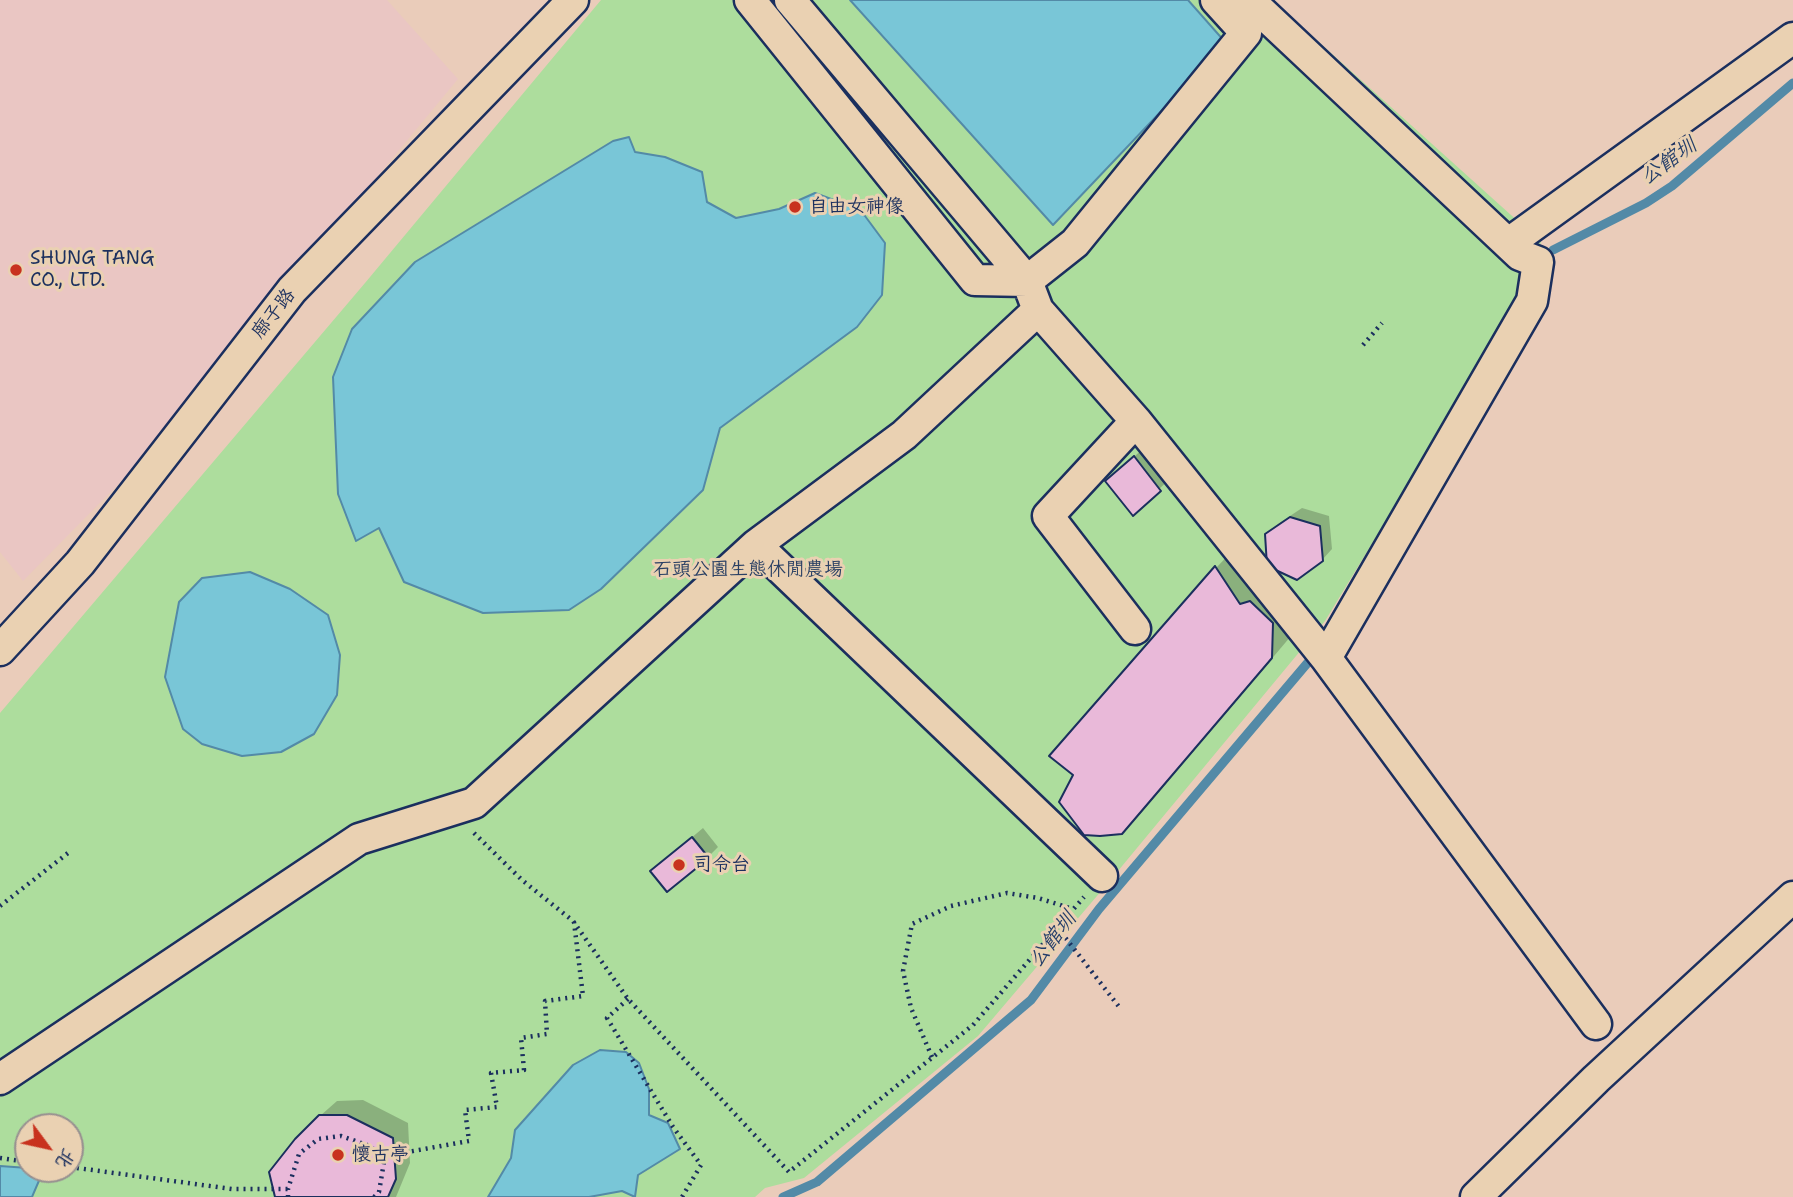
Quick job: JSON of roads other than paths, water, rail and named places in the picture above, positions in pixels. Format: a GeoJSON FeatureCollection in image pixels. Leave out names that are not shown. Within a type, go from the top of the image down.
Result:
{"type":"FeatureCollection","features":[{"type":"Feature","properties":{"kind":"street","name":"廍子路"},"geometry":{"type":"LineString","coordinates":[[0,650],[80,563],[292,290],[573,0]]}},
{"type":"Feature","properties":{"kind":"street"},"geometry":{"type":"LineString","coordinates":[[750,0],[975,280],[1027,281],[1075,243],[1246,33],[1249,0]]}},
{"type":"Feature","properties":{"kind":"street"},"geometry":{"type":"LineString","coordinates":[[790,0],[1027,281],[1038,310],[1136,421],[1326,658],[1596,1024]]}},
{"type":"Feature","properties":{"kind":"street"},"geometry":{"type":"LineString","coordinates":[[1216,0],[1246,33]]}},
{"type":"Feature","properties":{"kind":"street"},"geometry":{"type":"LineString","coordinates":[[1249,0],[1520,255],[1538,262],[1532,301],[1326,658]]}},
{"type":"Feature","properties":{"kind":"street"},"geometry":{"type":"LineString","coordinates":[[1509,243],[1793,38]]}},
{"type":"Feature","properties":{"kind":"street"},"geometry":{"type":"LineString","coordinates":[[0,1080],[359,839],[474,803],[756,545],[904,435],[1038,310]]}},
{"type":"Feature","properties":{"kind":"street"},"geometry":{"type":"LineString","coordinates":[[1135,629],[1048,516],[1136,421]]}},
{"type":"Feature","properties":{"kind":"street"},"geometry":{"type":"LineString","coordinates":[[756,545],[1102,876]]}},
{"type":"Feature","properties":{"kind":"street"},"geometry":{"type":"LineString","coordinates":[[1476,1197],[1596,1079],[1793,897]]}},
{"type":"Feature","properties":{"kind":"water"},"geometry":{"type":"Polygon","coordinates":[[[850,0],[1188,0],[1226,43],[1053,225],[850,0]]]}},
{"type":"Feature","properties":{"kind":"water"},"geometry":{"type":"Polygon","coordinates":[[[629,137],[635,152],[665,157],[702,172],[707,202],[736,218],[779,209],[815,193],[850,206],[865,216],[885,243],[882,295],[857,327],[720,428],[703,490],[601,589],[569,610],[483,613],[404,582],[379,528],[356,541],[338,494],[333,377],[352,329],[415,262],[613,141],[629,137]]]}},
{"type":"Feature","properties":{"kind":"water"},"geometry":{"type":"Polygon","coordinates":[[[250,572],[290,589],[328,615],[340,655],[337,695],[314,734],[281,752],[242,756],[202,744],[183,729],[165,677],[179,602],[202,578],[250,572]]]}},
{"type":"Feature","properties":{"kind":"water"},"geometry":{"type":"Polygon","coordinates":[[[600,1050],[626,1052],[639,1063],[649,1089],[649,1115],[668,1123],[680,1149],[638,1175],[635,1197],[622,1191],[589,1197],[488,1197],[511,1158],[515,1130],[573,1065],[600,1050]]]}},
{"type":"Feature","properties":{"kind":"water"},"geometry":{"type":"Polygon","coordinates":[[[0,1166],[14,1167],[14,1183],[38,1183],[32,1197],[0,1197],[0,1166]]]}},
{"type":"Feature","properties":{"kind":"waterway","name":"公館圳"},"geometry":{"type":"LineString","coordinates":[[1553,250],[1646,203],[1672,186],[1793,83]]}},
{"type":"Feature","properties":{"kind":"waterway","name":"公館圳"},"geometry":{"type":"LineString","coordinates":[[783,1197],[817,1182],[1031,1000],[1099,909],[1310,660]]}},
{"type":"Feature","properties":{"kind":"place","name":"自由女神像"},"geometry":{"type":"Point","coordinates":[795,207]}},
{"type":"Feature","properties":{"kind":"place","name":"SHUNG TANG CO., LTD."},"geometry":{"type":"Point","coordinates":[16,270]}},
{"type":"Feature","properties":{"kind":"place","name":"司令台"},"geometry":{"type":"Point","coordinates":[679,865]}},
{"type":"Feature","properties":{"kind":"place","name":"懷古亭"},"geometry":{"type":"Point","coordinates":[338,1155]}},
{"type":"Feature","properties":{"kind":"park label","name":"石頭公園生態休閒農場"},"geometry":{"type":"Point","coordinates":[748,570]}}]}
